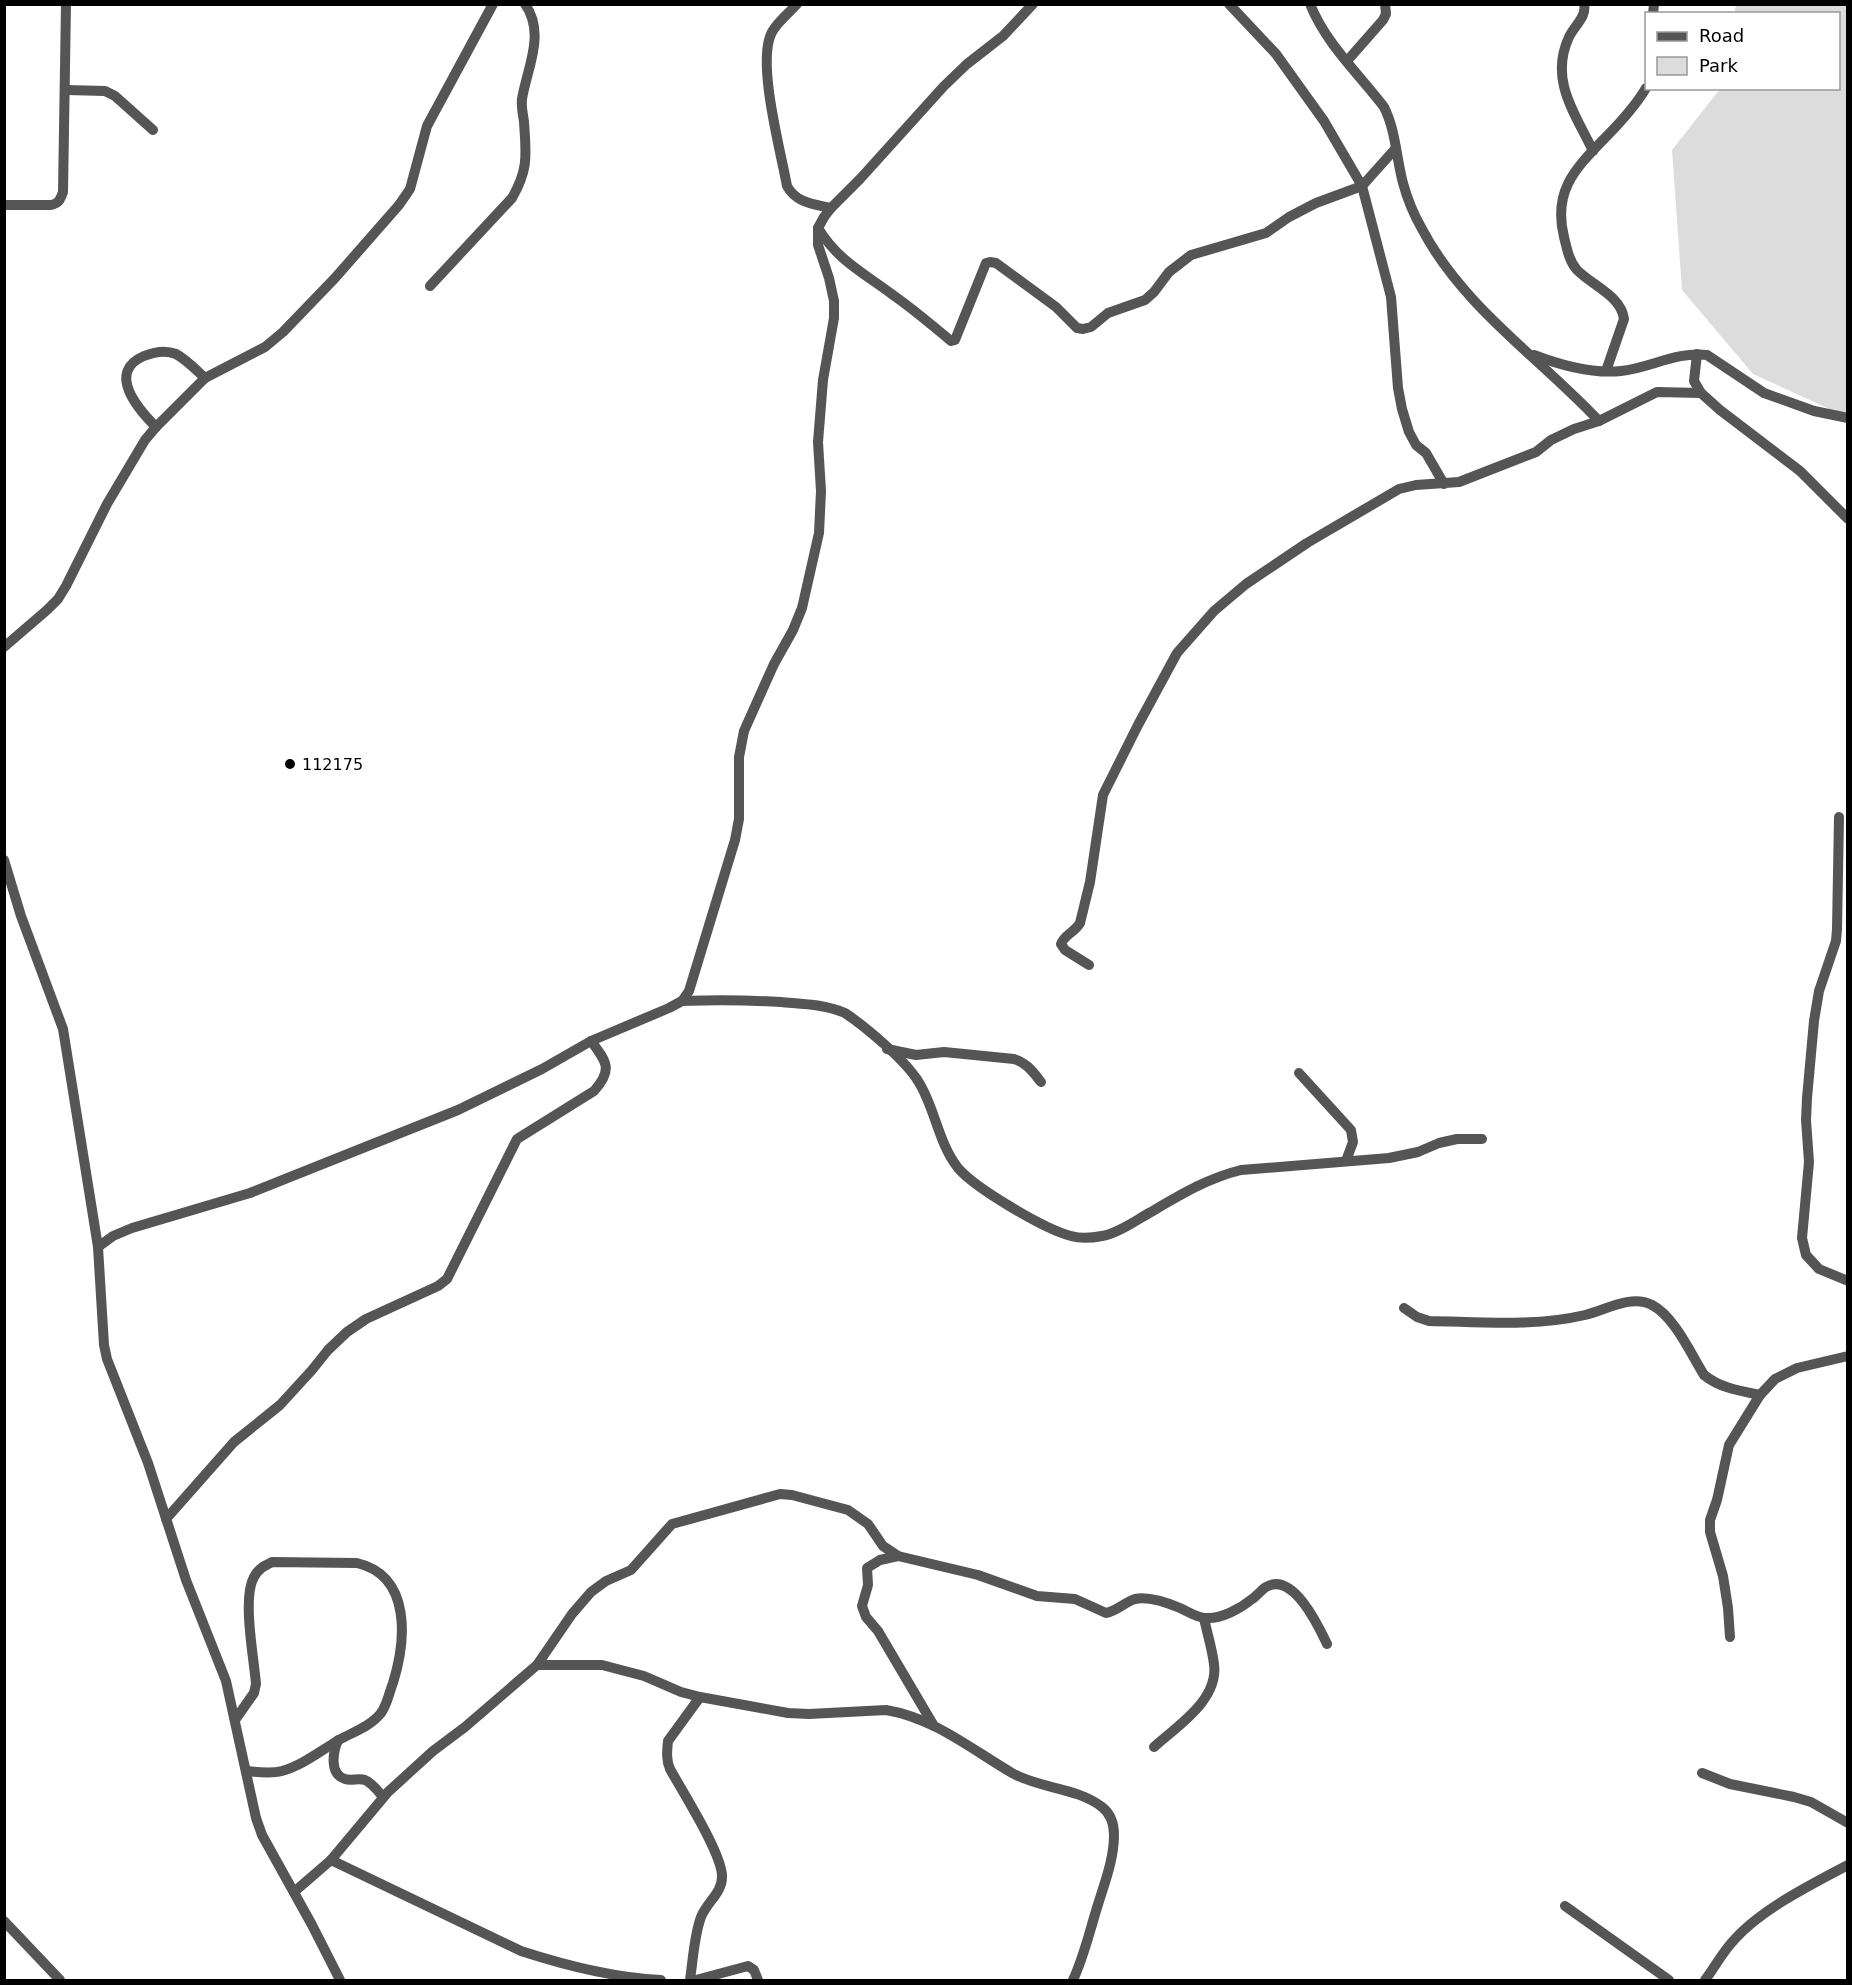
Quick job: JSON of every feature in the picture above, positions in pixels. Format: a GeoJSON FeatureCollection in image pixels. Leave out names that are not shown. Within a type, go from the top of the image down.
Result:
{"type":"FeatureCollection","features":[{"type":"Feature","properties":{"kind":"street"},"geometry":{"type":"LineString","coordinates":[[4,205],[51,205],[61,199],[66,90],[66,4]]}},
{"type":"Feature","properties":{"kind":"street"},"geometry":{"type":"LineString","coordinates":[[4,647],[58,599],[106,504],[145,440],[156,427],[205,378],[265,346],[283,332],[335,278],[399,205],[410,189],[427,126],[493,4]]}},
{"type":"Feature","properties":{"kind":"street"},"geometry":{"type":"LineString","coordinates":[[430,286],[512,198],[520,183],[527,160],[522,99],[534,50],[534,28],[530,12],[525,4]]}},
{"type":"Feature","properties":{"kind":"street"},"geometry":{"type":"LineString","coordinates":[[797,4],[772,32],[768,43],[766,74],[787,186],[798,200],[831,208]]}},
{"type":"Feature","properties":{"kind":"street"},"geometry":{"type":"LineString","coordinates":[[682,1001],[693,982],[735,840],[739,819],[739,757],[744,732],[802,608],[819,533],[821,491],[818,442],[823,380],[834,318],[834,301],[818,245],[818,228],[831,208],[860,180],[944,86],[967,64],[1003,36],[1034,4]]}},
{"type":"Feature","properties":{"kind":"street"},"geometry":{"type":"LineString","coordinates":[[1229,4],[1276,54],[1324,121],[1362,186],[1391,297],[1398,388],[1402,409],[1409,432],[1416,445],[1426,453],[1444,484]]}},
{"type":"Feature","properties":{"kind":"street"},"geometry":{"type":"LineString","coordinates":[[1310,4],[1317,22],[1384,107],[1390,118],[1403,184],[1420,227],[1432,248],[1470,297],[1599,421]]}},
{"type":"Feature","properties":{"kind":"street"},"geometry":{"type":"LineString","coordinates":[[1347,61],[1383,20],[1386,14],[1385,4]]}},
{"type":"Feature","properties":{"kind":"street"},"geometry":{"type":"LineString","coordinates":[[1584,4],[1583,16],[1566,43],[1562,82],[1568,101],[1593,151]]}},
{"type":"Feature","properties":{"kind":"street"},"geometry":{"type":"LineString","coordinates":[[66,90],[105,91],[115,96],[153,130]]}},
{"type":"Feature","properties":{"kind":"street"},"geometry":{"type":"LineString","coordinates":[[1606,371],[1624,319],[1623,310],[1616,301],[1572,264],[1561,223],[1562,206],[1568,182],[1578,165],[1623,118],[1645,90]]}},
{"type":"Feature","properties":{"kind":"street"},"geometry":{"type":"LineString","coordinates":[[818,228],[832,249],[951,341],[955,340],[986,263],[990,262],[996,262],[1006,269],[1056,307],[1077,328],[1083,329],[1091,327],[1108,313],[1145,300],[1169,272],[1191,255],[1266,233],[1289,217],[1316,203],[1362,186],[1396,148]]}},
{"type":"Feature","properties":{"kind":"street"},"geometry":{"type":"LineString","coordinates":[[156,427],[141,412],[130,395],[126,381],[131,364],[148,354],[165,351],[184,360],[205,378]]}},
{"type":"Feature","properties":{"kind":"street"},"geometry":{"type":"LineString","coordinates":[[1528,352],[1569,366],[1606,371],[1621,371],[1696,354],[1715,359],[1764,393],[1814,411],[1848,418]]}},
{"type":"Feature","properties":{"kind":"street"},"geometry":{"type":"LineString","coordinates":[[1696,354],[1694,381],[1701,393],[1800,471],[1848,519]]}},
{"type":"Feature","properties":{"kind":"street"},"geometry":{"type":"LineString","coordinates":[[1089,965],[1065,950],[1061,944],[1063,939],[1080,923],[1090,882],[1103,795],[1178,653],[1214,610],[1246,584],[1307,543],[1399,489],[1416,485],[1459,482],[1536,452],[1551,440],[1599,421],[1657,392],[1701,393]]}},
{"type":"Feature","properties":{"kind":"street"},"geometry":{"type":"LineString","coordinates":[[1839,817],[1836,941],[1819,991],[1814,1021],[1806,1109],[1809,1162],[1802,1238],[1806,1255],[1819,1269],[1848,1281]]}},
{"type":"Feature","properties":{"kind":"street"},"geometry":{"type":"LineString","coordinates":[[4,860],[21,916],[63,1029],[98,1247],[104,1345],[107,1359],[148,1463],[186,1580],[226,1682],[256,1818],[262,1835],[340,1980]]}},
{"type":"Feature","properties":{"kind":"street"},"geometry":{"type":"LineString","coordinates":[[98,1247],[113,1236],[132,1228],[250,1193],[415,1128],[507,1087],[591,1041],[682,1001],[740,1000],[817,1004],[845,1013],[887,1048],[918,1080],[948,1151],[958,1167],[969,1178],[1012,1208],[1073,1237],[1105,1236],[1220,1175],[1258,1168],[1389,1158],[1418,1152],[1439,1143],[1457,1139],[1482,1139]]}},
{"type":"Feature","properties":{"kind":"street"},"geometry":{"type":"LineString","coordinates":[[166,1519],[234,1442],[280,1405],[328,1350],[347,1332],[366,1319],[438,1286],[447,1279],[517,1139],[594,1091],[603,1080],[607,1068],[603,1056],[591,1041]]}},
{"type":"Feature","properties":{"kind":"street"},"geometry":{"type":"LineString","coordinates":[[887,1048],[916,1055],[944,1052],[1014,1059],[1028,1066],[1041,1082]]}},
{"type":"Feature","properties":{"kind":"street"},"geometry":{"type":"LineString","coordinates":[[1299,1072],[1352,1130],[1353,1142],[1346,1161]]}},
{"type":"Feature","properties":{"kind":"street"},"geometry":{"type":"LineString","coordinates":[[1404,1308],[1417,1317],[1429,1321],[1534,1322],[1561,1320],[1629,1301],[1641,1301],[1661,1310],[1704,1375],[1722,1386],[1760,1395]]}},
{"type":"Feature","properties":{"kind":"street"},"geometry":{"type":"LineString","coordinates":[[1730,1637],[1728,1608],[1722,1576],[1711,1540],[1710,1520],[1717,1500],[1729,1445],[1760,1395],[1775,1379],[1787,1372],[1848,1356]]}},
{"type":"Feature","properties":{"kind":"street"},"geometry":{"type":"LineString","coordinates":[[294,1892],[331,1860],[383,1797],[432,1751],[537,1665],[572,1614],[591,1592],[606,1581],[631,1570],[664,1530],[679,1521],[780,1494],[836,1506],[859,1516],[873,1529],[883,1546],[898,1556],[978,1575],[1036,1596],[1075,1599],[1106,1613],[1135,1599],[1143,1599],[1179,1607],[1204,1618],[1213,1618],[1238,1609],[1265,1587],[1281,1586],[1305,1604],[1327,1644]]}},
{"type":"Feature","properties":{"kind":"street"},"geometry":{"type":"LineString","coordinates":[[898,1556],[880,1560],[867,1568],[868,1585],[862,1606],[866,1617],[878,1631],[934,1726]]}},
{"type":"Feature","properties":{"kind":"street"},"geometry":{"type":"LineString","coordinates":[[235,1720],[254,1693],[256,1684],[249,1592],[253,1578],[260,1568],[272,1562],[357,1563],[369,1566],[378,1572],[392,1588],[400,1604],[403,1623],[400,1661],[384,1709],[372,1722],[290,1768],[268,1773],[246,1771]]}},
{"type":"Feature","properties":{"kind":"street"},"geometry":{"type":"LineString","coordinates":[[1154,1747],[1197,1708],[1212,1684],[1215,1665],[1204,1618]]}},
{"type":"Feature","properties":{"kind":"street"},"geometry":{"type":"LineString","coordinates":[[537,1665],[602,1665],[644,1676],[681,1692],[700,1697],[788,1713],[886,1710],[898,1712],[934,1726],[963,1741],[1014,1774],[1081,1795],[1101,1806],[1109,1814],[1113,1824],[1113,1849],[1105,1882],[1073,1980]]}},
{"type":"Feature","properties":{"kind":"street"},"geometry":{"type":"LineString","coordinates":[[690,1980],[699,1924],[706,1907],[718,1892],[722,1876],[721,1867],[712,1845],[670,1769],[667,1762],[667,1748],[668,1741],[700,1697]]}},
{"type":"Feature","properties":{"kind":"street"},"geometry":{"type":"LineString","coordinates":[[338,1740],[333,1758],[340,1776],[345,1779],[367,1781],[383,1797]]}},
{"type":"Feature","properties":{"kind":"street"},"geometry":{"type":"LineString","coordinates":[[1701,1773],[1730,1784],[1802,1799],[1848,1823]]}},
{"type":"Feature","properties":{"kind":"street"},"geometry":{"type":"LineString","coordinates":[[331,1860],[521,1951],[551,1961],[631,1977],[661,1980]]}},
{"type":"Feature","properties":{"kind":"street"},"geometry":{"type":"LineString","coordinates":[[1705,1980],[1729,1946],[1743,1931],[1775,1907],[1848,1865]]}},
{"type":"Feature","properties":{"kind":"street"},"geometry":{"type":"LineString","coordinates":[[1565,1906],[1669,1980]]}},
{"type":"Feature","properties":{"kind":"street"},"geometry":{"type":"LineString","coordinates":[[4,1921],[60,1980]]}},
{"type":"Feature","properties":{"kind":"street"},"geometry":{"type":"LineString","coordinates":[[696,1980],[748,1966],[754,1970],[758,1980]]}},
{"type":"Feature","properties":{"kind":"green space"},"geometry":{"type":"Polygon","coordinates":[[[1736,5],[1847,5],[1847,417],[1753,374],[1682,290],[1672,150],[1719,90],[1840,90],[1840,12],[1734,12],[1736,5]]]}},
{"type":"Feature","properties":{"kind":"place","name":"112175"},"geometry":{"type":"Point","coordinates":[290,764]}}]}
